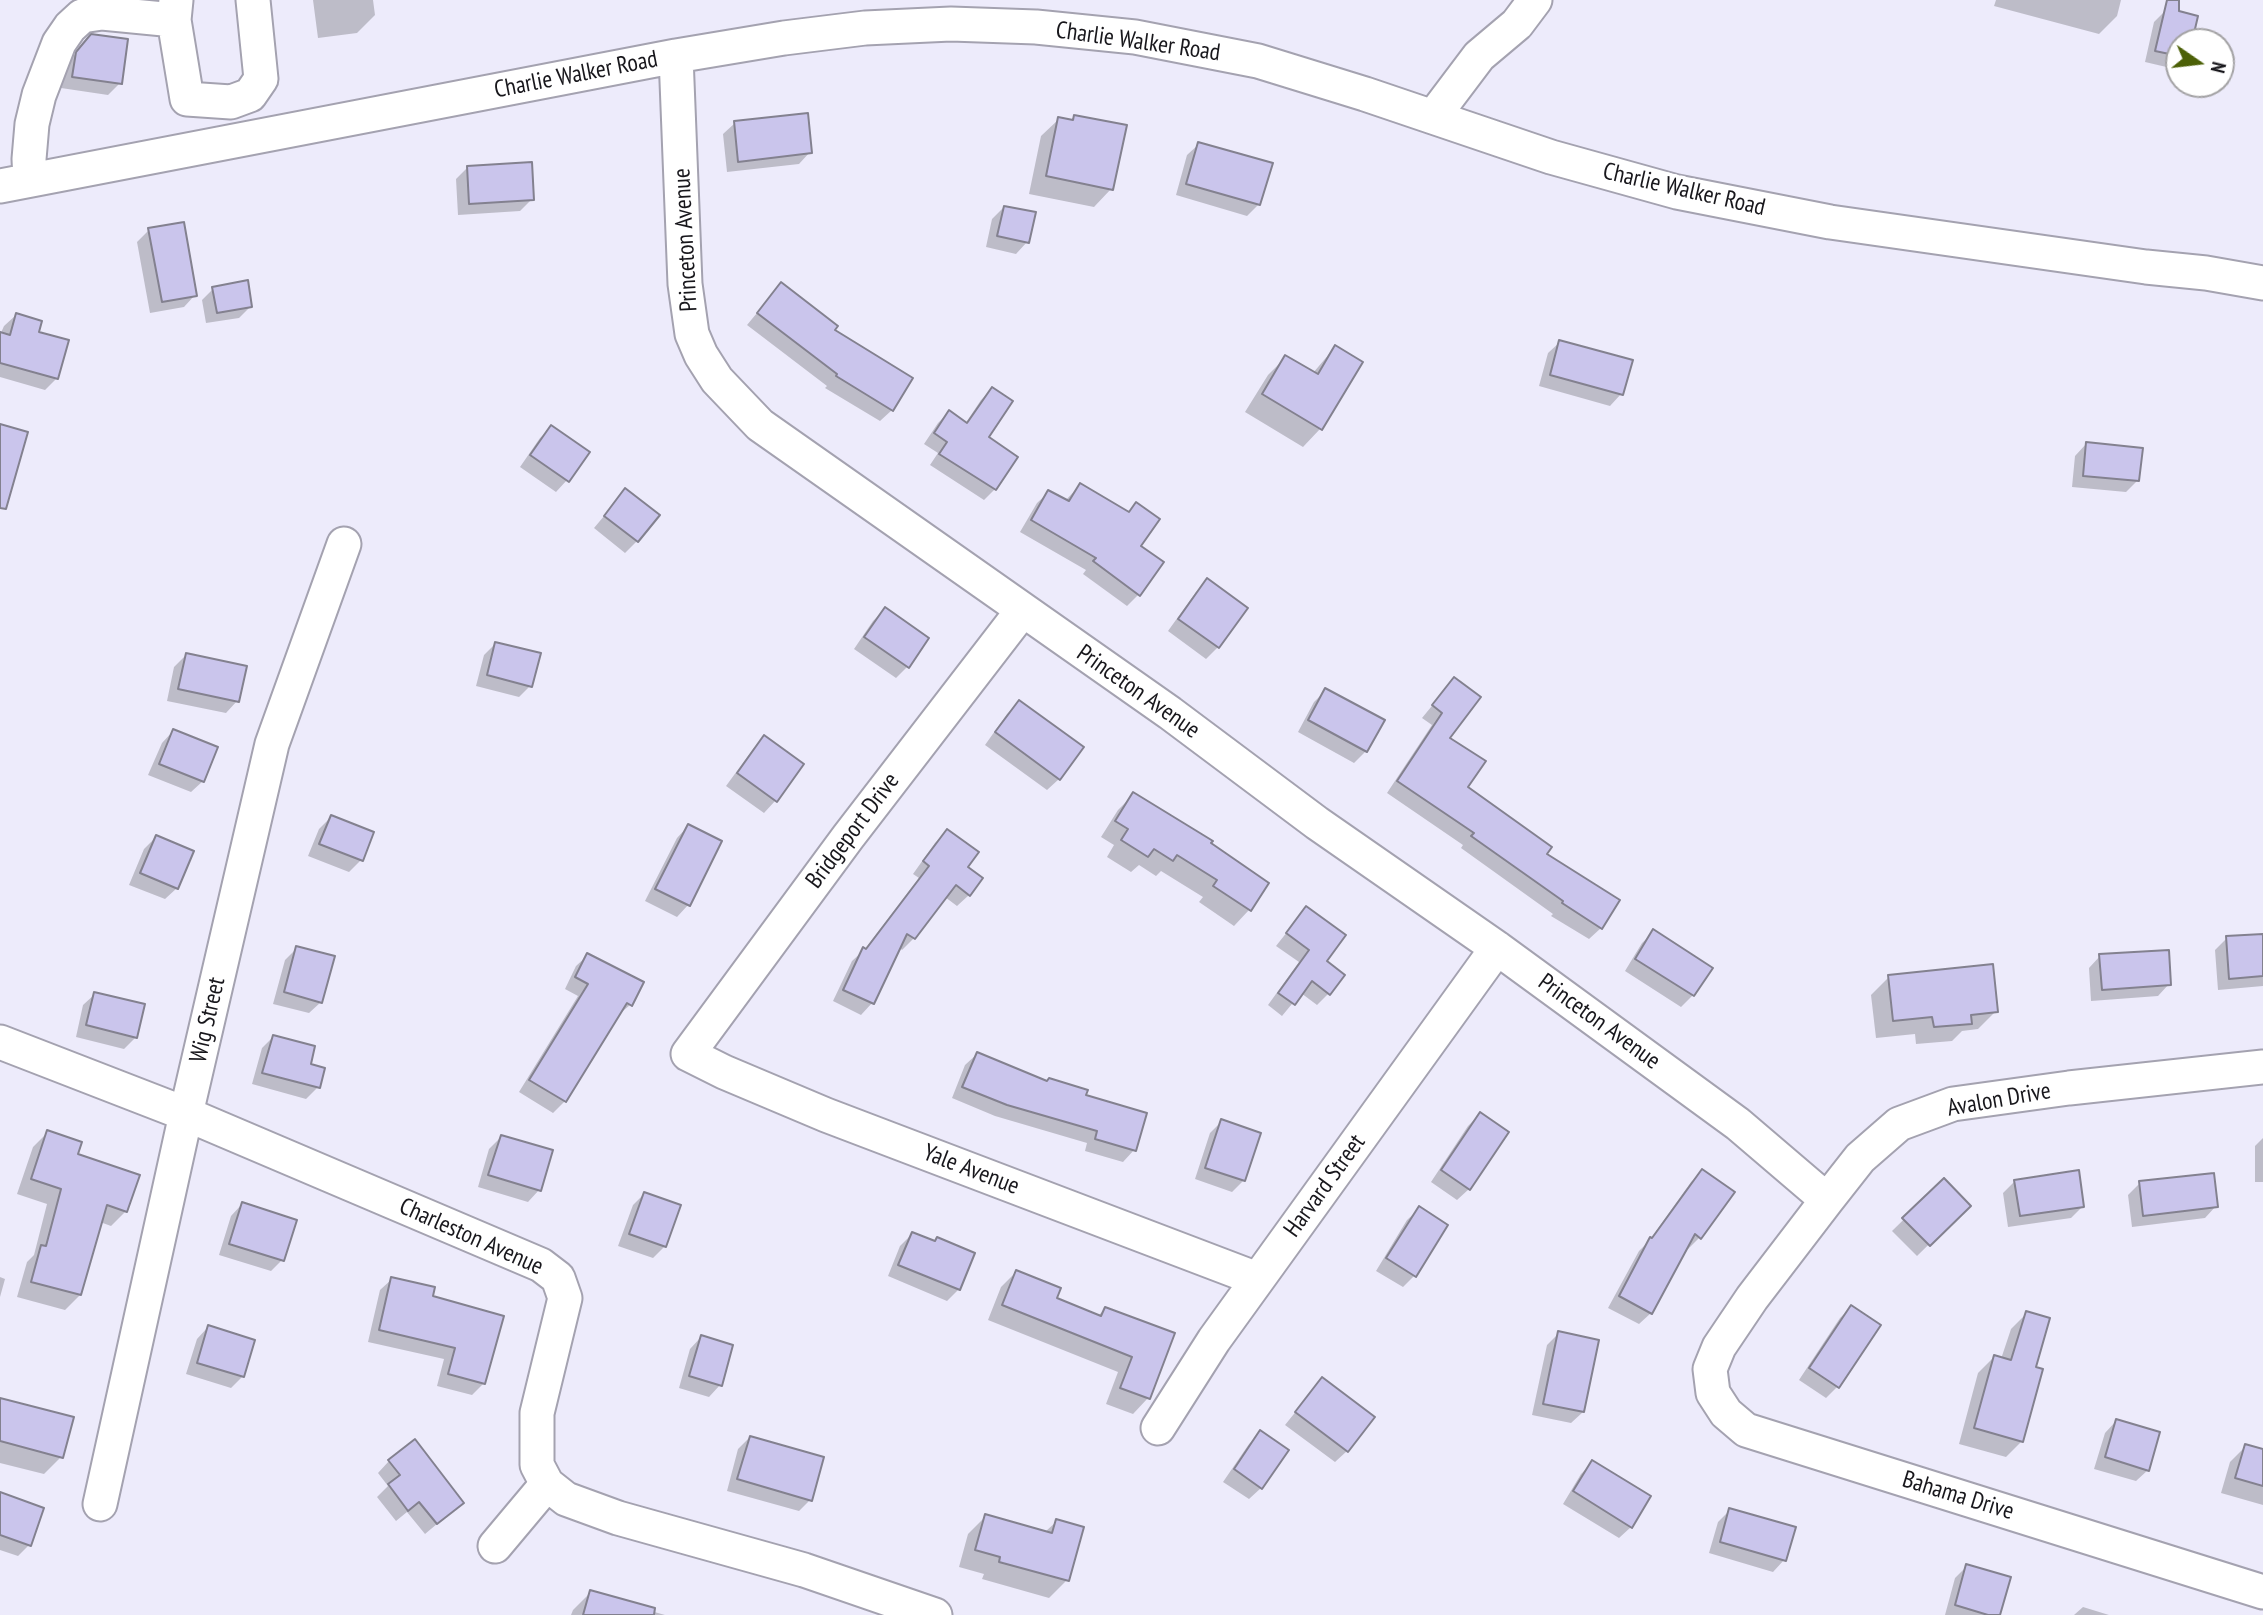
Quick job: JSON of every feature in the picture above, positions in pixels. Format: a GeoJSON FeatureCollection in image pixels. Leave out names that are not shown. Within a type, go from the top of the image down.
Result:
{"type":"FeatureCollection","features":[{"type":"Feature","properties":{"kind":"street"},"geometry":{"type":"LineString","coordinates":[[15,183],[29,159],[32,124],[39,94],[59,43],[82,16],[175,10],[187,99],[231,102],[250,94],[261,79],[253,0]]}},
{"type":"Feature","properties":{"kind":"street"},"geometry":{"type":"LineString","coordinates":[[1433,117],[1479,56],[1517,24],[1535,0]]}},
{"type":"Feature","properties":{"kind":"street","name":"Charlie Walker Road"},"geometry":{"type":"LineString","coordinates":[[15,183],[676,56],[784,38],[865,28],[951,24],[1036,27],[1135,37],[1258,61],[1551,157],[1689,195],[1830,222],[2263,283]]}},
{"type":"Feature","properties":{"kind":"street","name":"Princeton Avenue"},"geometry":{"type":"LineString","coordinates":[[676,56],[685,284],[692,334],[701,355],[717,380],[760,425],[1170,713],[1317,823],[1497,948],[1738,1124],[1827,1200]]}},
{"type":"Feature","properties":{"kind":"street"},"geometry":{"type":"LineString","coordinates":[[231,102],[236,140]]}},
{"type":"Feature","properties":{"kind":"street","name":"Wig Street"},"geometry":{"type":"LineString","coordinates":[[100,1504],[186,1114],[272,744],[344,544]]}},
{"type":"Feature","properties":{"kind":"street","name":"Bridgeport Drive"},"geometry":{"type":"LineString","coordinates":[[688,1054],[848,837],[1022,611]]}},
{"type":"Feature","properties":{"kind":"street","name":"Harvard Street"},"geometry":{"type":"LineString","coordinates":[[1158,1429],[1214,1340],[1497,948]]}},
{"type":"Feature","properties":{"kind":"street","name":"Charleston Avenue"},"geometry":{"type":"LineString","coordinates":[[0,1042],[186,1114],[541,1265],[558,1278],[565,1298],[537,1413],[537,1465],[547,1484]]}},
{"type":"Feature","properties":{"kind":"street","name":"Yale Avenue"},"geometry":{"type":"LineString","coordinates":[[688,1054],[826,1115],[1257,1279]]}},
{"type":"Feature","properties":{"kind":"street","name":"Avalon Drive"},"geometry":{"type":"LineString","coordinates":[[1719,1347],[1752,1298],[1860,1158],[1899,1124],[1953,1104],[2069,1088],[2263,1067]]}},
{"type":"Feature","properties":{"kind":"street","name":"Bahama Drive"},"geometry":{"type":"LineString","coordinates":[[1719,1347],[1710,1369],[1713,1394],[1726,1413],[1746,1430],[2263,1592]]}},
{"type":"Feature","properties":{"kind":"street"},"geometry":{"type":"LineString","coordinates":[[495,1546],[547,1484],[566,1499],[618,1518],[804,1570],[934,1615]]}},
{"type":"Feature","properties":{"kind":"building"},"geometry":{"type":"Polygon","coordinates":[[[2167,0],[2179,0],[2179,11],[2198,16],[2195,28],[2165,28],[2165,53],[2155,51],[2167,0]]]}},
{"type":"Feature","properties":{"kind":"building"},"geometry":{"type":"Polygon","coordinates":[[[91,34],[128,39],[122,84],[72,77],[76,52],[91,34]]]}},
{"type":"Feature","properties":{"kind":"building"},"geometry":{"type":"Polygon","coordinates":[[[808,113],[812,153],[738,162],[734,121],[808,113]]]}},
{"type":"Feature","properties":{"kind":"building"},"geometry":{"type":"Polygon","coordinates":[[[1074,115],[1127,125],[1113,190],[1046,176],[1058,117],[1073,120],[1074,115]]]}},
{"type":"Feature","properties":{"kind":"building"},"geometry":{"type":"Polygon","coordinates":[[[1198,142],[1273,163],[1260,205],[1186,184],[1198,142]]]}},
{"type":"Feature","properties":{"kind":"building"},"geometry":{"type":"Polygon","coordinates":[[[532,162],[534,200],[469,204],[467,166],[532,162]]]}},
{"type":"Feature","properties":{"kind":"building"},"geometry":{"type":"Polygon","coordinates":[[[1004,206],[1036,212],[1029,243],[997,236],[1004,206]]]}},
{"type":"Feature","properties":{"kind":"building"},"geometry":{"type":"Polygon","coordinates":[[[184,222],[197,296],[162,302],[148,228],[184,222]]]}},
{"type":"Feature","properties":{"kind":"building"},"geometry":{"type":"Polygon","coordinates":[[[248,280],[252,307],[217,313],[212,287],[248,280]]]}},
{"type":"Feature","properties":{"kind":"building"},"geometry":{"type":"Polygon","coordinates":[[[781,282],[838,326],[835,330],[913,378],[893,411],[836,376],[837,374],[757,313],[781,282]]]}},
{"type":"Feature","properties":{"kind":"building"},"geometry":{"type":"Polygon","coordinates":[[[16,313],[42,321],[39,332],[69,340],[58,379],[0,363],[0,332],[10,335],[16,313]]]}},
{"type":"Feature","properties":{"kind":"building"},"geometry":{"type":"Polygon","coordinates":[[[1559,340],[1633,360],[1623,395],[1550,375],[1559,340]]]}},
{"type":"Feature","properties":{"kind":"building"},"geometry":{"type":"Polygon","coordinates":[[[1335,345],[1363,362],[1322,430],[1262,394],[1285,355],[1318,374],[1335,345]]]}},
{"type":"Feature","properties":{"kind":"building"},"geometry":{"type":"Polygon","coordinates":[[[992,387],[1013,401],[989,437],[1018,457],[996,490],[939,454],[947,442],[934,433],[949,410],[967,423],[992,387]]]}},
{"type":"Feature","properties":{"kind":"building"},"geometry":{"type":"Polygon","coordinates":[[[0,424],[28,432],[6,509],[0,508],[0,424]]]}},
{"type":"Feature","properties":{"kind":"building"},"geometry":{"type":"Polygon","coordinates":[[[551,425],[590,452],[569,482],[530,455],[551,425]]]}},
{"type":"Feature","properties":{"kind":"building"},"geometry":{"type":"Polygon","coordinates":[[[2086,442],[2143,448],[2139,481],[2083,476],[2086,442]]]}},
{"type":"Feature","properties":{"kind":"building"},"geometry":{"type":"Polygon","coordinates":[[[1080,483],[1129,512],[1136,502],[1160,519],[1141,546],[1164,562],[1140,596],[1093,561],[1096,558],[1031,520],[1048,490],[1069,501],[1080,483]]]}},
{"type":"Feature","properties":{"kind":"building"},"geometry":{"type":"Polygon","coordinates":[[[625,488],[660,515],[638,542],[604,516],[625,488]]]}},
{"type":"Feature","properties":{"kind":"building"},"geometry":{"type":"Polygon","coordinates":[[[1207,578],[1248,608],[1219,648],[1178,619],[1207,578]]]}},
{"type":"Feature","properties":{"kind":"building"},"geometry":{"type":"Polygon","coordinates":[[[885,607],[929,638],[909,668],[864,637],[885,607]]]}},
{"type":"Feature","properties":{"kind":"building"},"geometry":{"type":"Polygon","coordinates":[[[495,642],[541,653],[532,687],[487,675],[495,642]]]}},
{"type":"Feature","properties":{"kind":"building"},"geometry":{"type":"Polygon","coordinates":[[[186,653],[247,666],[239,702],[178,689],[186,653]]]}},
{"type":"Feature","properties":{"kind":"building"},"geometry":{"type":"Polygon","coordinates":[[[1454,677],[1481,697],[1450,738],[1486,761],[1468,787],[1552,847],[1547,854],[1620,900],[1602,929],[1471,836],[1474,833],[1397,781],[1442,713],[1432,705],[1454,677]]]}},
{"type":"Feature","properties":{"kind":"building"},"geometry":{"type":"Polygon","coordinates":[[[1325,688],[1385,720],[1367,752],[1308,720],[1325,688]]]}},
{"type":"Feature","properties":{"kind":"building"},"geometry":{"type":"Polygon","coordinates":[[[1019,700],[1084,747],[1060,780],[995,732],[1019,700]]]}},
{"type":"Feature","properties":{"kind":"building"},"geometry":{"type":"Polygon","coordinates":[[[173,729],[218,747],[204,782],[159,764],[173,729]]]}},
{"type":"Feature","properties":{"kind":"building"},"geometry":{"type":"Polygon","coordinates":[[[764,735],[804,764],[777,802],[737,773],[764,735]]]}},
{"type":"Feature","properties":{"kind":"building"},"geometry":{"type":"Polygon","coordinates":[[[1133,792],[1213,841],[1211,843],[1269,883],[1251,911],[1213,886],[1217,880],[1177,855],[1173,861],[1154,849],[1148,857],[1121,840],[1128,829],[1115,821],[1133,792]]]}},
{"type":"Feature","properties":{"kind":"building"},"geometry":{"type":"Polygon","coordinates":[[[331,815],[374,832],[363,861],[319,844],[331,815]]]}},
{"type":"Feature","properties":{"kind":"building"},"geometry":{"type":"Polygon","coordinates":[[[688,824],[722,841],[690,906],[655,889],[688,824]]]}},
{"type":"Feature","properties":{"kind":"building"},"geometry":{"type":"Polygon","coordinates":[[[947,829],[979,852],[968,867],[983,878],[970,896],[956,885],[915,939],[907,934],[874,1004],[843,990],[863,947],[866,949],[929,866],[923,861],[947,829]]]}},
{"type":"Feature","properties":{"kind":"building"},"geometry":{"type":"Polygon","coordinates":[[[156,835],[194,851],[178,889],[140,873],[156,835]]]}},
{"type":"Feature","properties":{"kind":"building"},"geometry":{"type":"Polygon","coordinates":[[[1306,906],[1346,935],[1327,961],[1345,975],[1330,995],[1312,981],[1295,1005],[1278,993],[1309,950],[1286,933],[1306,906]]]}},
{"type":"Feature","properties":{"kind":"building"},"geometry":{"type":"Polygon","coordinates":[[[1653,929],[1713,968],[1694,996],[1635,959],[1653,929]]]}},
{"type":"Feature","properties":{"kind":"building"},"geometry":{"type":"Polygon","coordinates":[[[2263,934],[2263,976],[2229,979],[2226,936],[2263,934]]]}},
{"type":"Feature","properties":{"kind":"building"},"geometry":{"type":"Polygon","coordinates":[[[296,946],[335,956],[322,1003],[284,992],[296,946]]]}},
{"type":"Feature","properties":{"kind":"building"},"geometry":{"type":"Polygon","coordinates":[[[2169,950],[2171,985],[2102,990],[2099,954],[2169,950]]]}},
{"type":"Feature","properties":{"kind":"building"},"geometry":{"type":"Polygon","coordinates":[[[587,953],[644,982],[632,1006],[627,1003],[566,1102],[529,1080],[588,984],[575,977],[587,953]]]}},
{"type":"Feature","properties":{"kind":"building"},"geometry":{"type":"Polygon","coordinates":[[[1993,964],[1998,1012],[1971,1015],[1972,1024],[1934,1027],[1932,1017],[1893,1021],[1888,975],[1993,964]]]}},
{"type":"Feature","properties":{"kind":"building"},"geometry":{"type":"Polygon","coordinates":[[[94,992],[145,1004],[137,1038],[86,1025],[94,992]]]}},
{"type":"Feature","properties":{"kind":"building"},"geometry":{"type":"Polygon","coordinates":[[[273,1035],[315,1046],[311,1064],[325,1068],[320,1088],[262,1073],[273,1035]]]}},
{"type":"Feature","properties":{"kind":"building"},"geometry":{"type":"Polygon","coordinates":[[[977,1052],[1047,1081],[1049,1078],[1088,1090],[1086,1095],[1147,1113],[1136,1151],[1095,1139],[1097,1131],[1007,1105],[962,1087],[977,1052]]]}},
{"type":"Feature","properties":{"kind":"building"},"geometry":{"type":"Polygon","coordinates":[[[1480,1112],[1509,1132],[1470,1190],[1441,1170],[1480,1112]]]}},
{"type":"Feature","properties":{"kind":"building"},"geometry":{"type":"Polygon","coordinates":[[[1221,1119],[1261,1133],[1245,1181],[1205,1168],[1221,1119]]]}},
{"type":"Feature","properties":{"kind":"building"},"geometry":{"type":"Polygon","coordinates":[[[47,1130],[82,1142],[78,1154],[140,1175],[127,1212],[107,1205],[81,1295],[31,1282],[41,1245],[46,1246],[61,1189],[31,1179],[47,1130]]]}},
{"type":"Feature","properties":{"kind":"building"},"geometry":{"type":"Polygon","coordinates":[[[501,1135],[553,1150],[541,1191],[488,1175],[501,1135]]]}},
{"type":"Feature","properties":{"kind":"building"},"geometry":{"type":"Polygon","coordinates":[[[1702,1169],[1735,1192],[1701,1239],[1695,1234],[1652,1314],[1619,1296],[1650,1237],[1652,1238],[1702,1169]]]}},
{"type":"Feature","properties":{"kind":"building"},"geometry":{"type":"Polygon","coordinates":[[[2079,1170],[2084,1207],[2020,1216],[2014,1180],[2079,1170]]]}},
{"type":"Feature","properties":{"kind":"building"},"geometry":{"type":"Polygon","coordinates":[[[2214,1173],[2218,1207],[2143,1216],[2139,1181],[2214,1173]]]}},
{"type":"Feature","properties":{"kind":"building"},"geometry":{"type":"Polygon","coordinates":[[[1944,1178],[1971,1206],[1930,1246],[1902,1218],[1944,1178]]]}},
{"type":"Feature","properties":{"kind":"building"},"geometry":{"type":"Polygon","coordinates":[[[644,1192],[681,1205],[666,1247],[629,1234],[644,1192]]]}},
{"type":"Feature","properties":{"kind":"building"},"geometry":{"type":"Polygon","coordinates":[[[242,1202],[297,1220],[284,1261],[229,1244],[242,1202]]]}},
{"type":"Feature","properties":{"kind":"building"},"geometry":{"type":"Polygon","coordinates":[[[1419,1206],[1448,1225],[1416,1277],[1386,1258],[1419,1206]]]}},
{"type":"Feature","properties":{"kind":"building"},"geometry":{"type":"Polygon","coordinates":[[[912,1232],[935,1241],[937,1237],[975,1253],[960,1290],[898,1265],[912,1232]]]}},
{"type":"Feature","properties":{"kind":"building"},"geometry":{"type":"Polygon","coordinates":[[[1016,1270],[1061,1288],[1057,1298],[1101,1316],[1105,1307],[1175,1333],[1150,1399],[1120,1388],[1132,1357],[1002,1305],[1016,1270]]]}},
{"type":"Feature","properties":{"kind":"building"},"geometry":{"type":"Polygon","coordinates":[[[391,1277],[435,1287],[433,1296],[504,1316],[485,1384],[448,1374],[455,1348],[379,1330],[391,1277]]]}},
{"type":"Feature","properties":{"kind":"building"},"geometry":{"type":"Polygon","coordinates":[[[1851,1305],[1881,1325],[1839,1388],[1809,1368],[1851,1305]]]}},
{"type":"Feature","properties":{"kind":"building"},"geometry":{"type":"Polygon","coordinates":[[[2026,1311],[2050,1318],[2036,1367],[2043,1369],[2023,1442],[1974,1428],[1994,1355],[2011,1360],[2026,1311]]]}},
{"type":"Feature","properties":{"kind":"building"},"geometry":{"type":"Polygon","coordinates":[[[208,1325],[255,1340],[244,1377],[197,1363],[208,1325]]]}},
{"type":"Feature","properties":{"kind":"building"},"geometry":{"type":"Polygon","coordinates":[[[1558,1331],[1599,1340],[1584,1412],[1543,1404],[1558,1331]]]}},
{"type":"Feature","properties":{"kind":"building"},"geometry":{"type":"Polygon","coordinates":[[[701,1335],[733,1345],[722,1386],[689,1376],[701,1335]]]}},
{"type":"Feature","properties":{"kind":"building"},"geometry":{"type":"Polygon","coordinates":[[[1322,1377],[1375,1417],[1348,1452],[1295,1412],[1322,1377]]]}},
{"type":"Feature","properties":{"kind":"building"},"geometry":{"type":"Polygon","coordinates":[[[0,1398],[74,1417],[63,1458],[0,1441],[0,1398]]]}},
{"type":"Feature","properties":{"kind":"building"},"geometry":{"type":"Polygon","coordinates":[[[2116,1419],[2160,1432],[2149,1471],[2105,1457],[2116,1419]]]}},
{"type":"Feature","properties":{"kind":"building"},"geometry":{"type":"Polygon","coordinates":[[[1260,1430],[1289,1450],[1262,1489],[1234,1469],[1260,1430]]]}},
{"type":"Feature","properties":{"kind":"building"},"geometry":{"type":"Polygon","coordinates":[[[750,1436],[824,1457],[812,1501],[737,1479],[750,1436]]]}},
{"type":"Feature","properties":{"kind":"building"},"geometry":{"type":"Polygon","coordinates":[[[415,1439],[464,1503],[437,1524],[419,1502],[408,1511],[388,1484],[400,1475],[388,1460],[415,1439]]]}},
{"type":"Feature","properties":{"kind":"building"},"geometry":{"type":"Polygon","coordinates":[[[2245,1444],[2263,1449],[2263,1486],[2235,1478],[2245,1444]]]}},
{"type":"Feature","properties":{"kind":"building"},"geometry":{"type":"Polygon","coordinates":[[[1592,1460],[1651,1496],[1632,1528],[1573,1491],[1592,1460]]]}},
{"type":"Feature","properties":{"kind":"building"},"geometry":{"type":"Polygon","coordinates":[[[0,1492],[44,1508],[31,1546],[0,1535],[0,1492]]]}},
{"type":"Feature","properties":{"kind":"building"},"geometry":{"type":"Polygon","coordinates":[[[1729,1508],[1796,1527],[1786,1561],[1720,1542],[1729,1508]]]}},
{"type":"Feature","properties":{"kind":"building"},"geometry":{"type":"Polygon","coordinates":[[[985,1514],[1052,1533],[1056,1519],[1084,1527],[1069,1581],[999,1562],[1000,1557],[975,1550],[985,1514]]]}},
{"type":"Feature","properties":{"kind":"building"},"geometry":{"type":"Polygon","coordinates":[[[1966,1564],[2011,1577],[2000,1615],[1988,1615],[1955,1605],[1966,1564]]]}},
{"type":"Feature","properties":{"kind":"building"},"geometry":{"type":"Polygon","coordinates":[[[590,1590],[655,1608],[654,1615],[583,1615],[590,1590]]]}}]}
